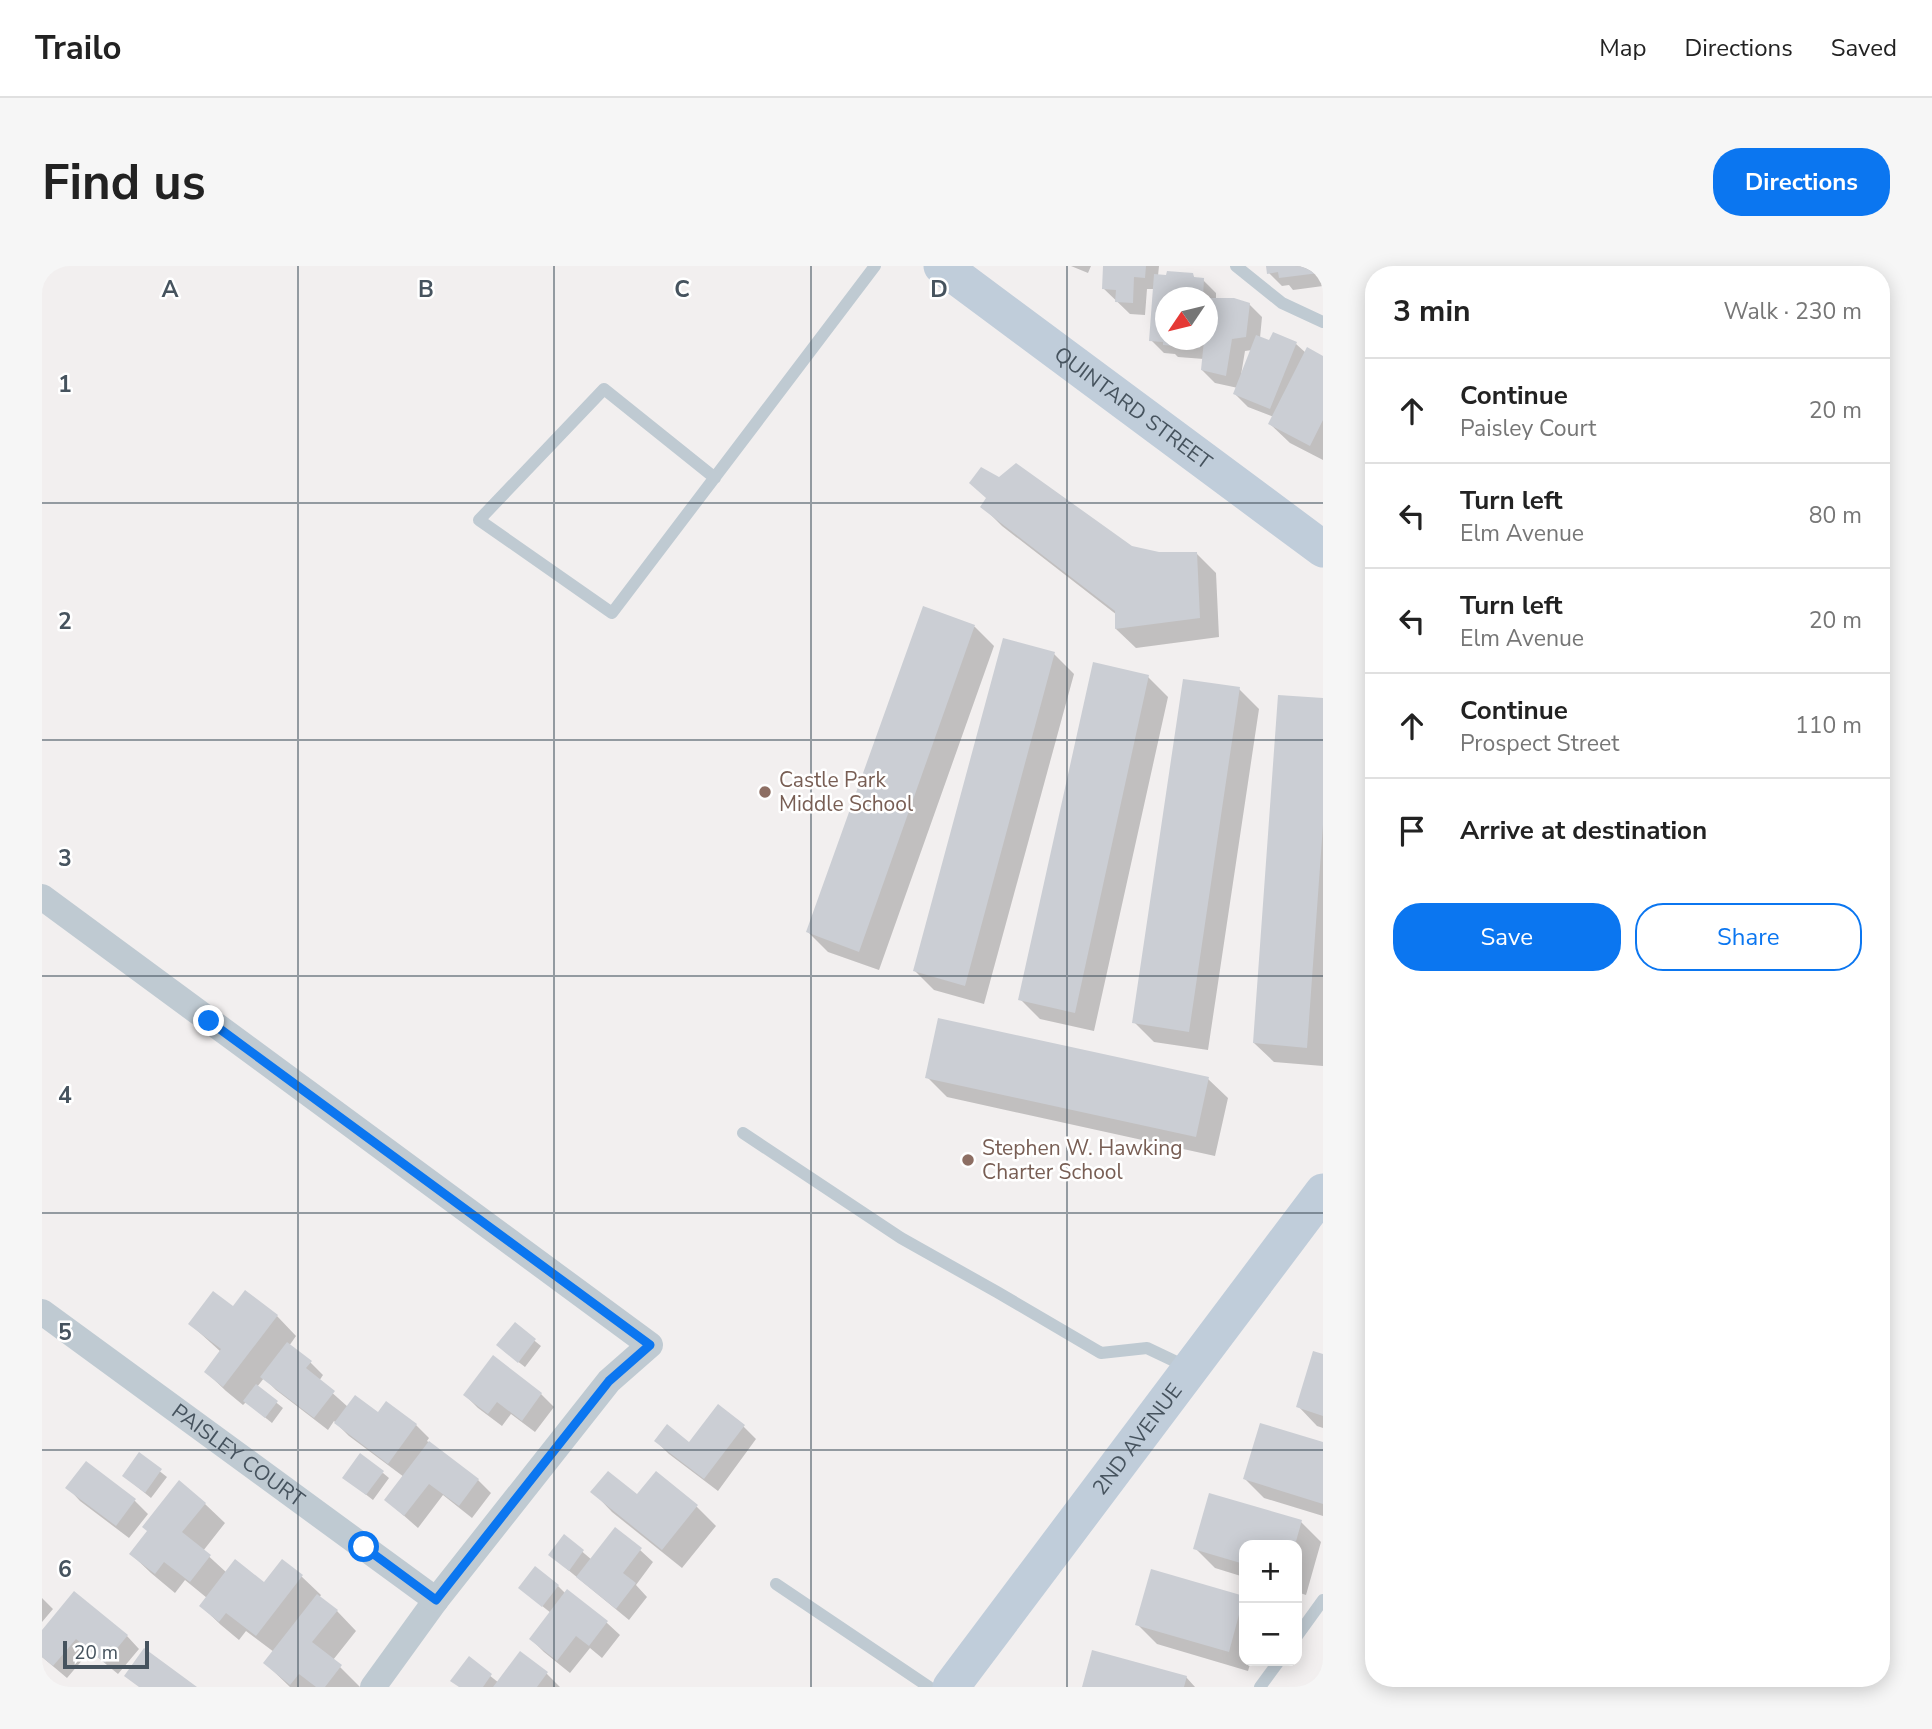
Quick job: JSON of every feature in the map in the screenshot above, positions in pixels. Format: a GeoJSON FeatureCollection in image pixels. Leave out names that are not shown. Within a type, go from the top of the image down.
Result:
{"type":"FeatureCollection","features":[{"type":"Feature","properties":{"kind":"street","name":"QUINTARD STREET"},"geometry":{"type":"LineString","coordinates":[[942,266],[1323,550]]}},
{"type":"Feature","properties":{"kind":"street"},"geometry":{"type":"LineString","coordinates":[[42,897],[650,1345],[609,1381],[436,1600],[373,1687]]}},
{"type":"Feature","properties":{"kind":"street","name":"2ND AVENUE"},"geometry":{"type":"LineString","coordinates":[[951,1687],[1323,1192]]}},
{"type":"Feature","properties":{"kind":"street","name":"PAISLEY COURT"},"geometry":{"type":"LineString","coordinates":[[42,1312],[436,1600]]}},
{"type":"Feature","properties":{"kind":"lane"},"geometry":{"type":"LineString","coordinates":[[715,478],[604,389],[479,520],[612,613],[715,478],[875,266]]}},
{"type":"Feature","properties":{"kind":"lane"},"geometry":{"type":"LineString","coordinates":[[1236,266],[1282,303],[1323,322]]}},
{"type":"Feature","properties":{"kind":"lane"},"geometry":{"type":"LineString","coordinates":[[743,1133],[901,1238],[1101,1353],[1147,1348],[1190,1369]]}},
{"type":"Feature","properties":{"kind":"lane"},"geometry":{"type":"LineString","coordinates":[[776,1584],[929,1687]]}},
{"type":"Feature","properties":{"kind":"lane"},"geometry":{"type":"LineString","coordinates":[[1302,1629],[1323,1600]]}},
{"type":"Feature","properties":{"kind":"lane"},"geometry":{"type":"LineString","coordinates":[[1261,1687],[1276,1666]]}},
{"type":"Feature","properties":{"kind":"building"},"geometry":{"type":"Polygon","coordinates":[[[1103,266],[1146,266],[1145,278],[1134,277],[1133,303],[1115,302],[1116,290],[1102,289],[1103,266]]]}},
{"type":"Feature","properties":{"kind":"building"},"geometry":{"type":"Polygon","coordinates":[[[1266,266],[1318,266],[1319,273],[1279,278],[1278,272],[1267,274],[1266,266]]]}},
{"type":"Feature","properties":{"kind":"building"},"geometry":{"type":"Polygon","coordinates":[[[1167,271],[1193,273],[1194,277],[1204,278],[1204,287],[1155,287],[1155,341],[1149,341],[1154,274],[1166,275],[1167,271]]]}},
{"type":"Feature","properties":{"kind":"building"},"geometry":{"type":"Polygon","coordinates":[[[1218,298],[1234,298],[1250,303],[1246,337],[1232,339],[1226,376],[1201,370],[1203,350],[1218,350],[1218,298]]]}},
{"type":"Feature","properties":{"kind":"building"},"geometry":{"type":"Polygon","coordinates":[[[1273,332],[1297,342],[1270,409],[1233,394],[1256,335],[1269,340],[1273,332]]]}},
{"type":"Feature","properties":{"kind":"building"},"geometry":{"type":"Polygon","coordinates":[[[1307,347],[1323,356],[1323,420],[1310,446],[1268,424],[1307,347]]]}},
{"type":"Feature","properties":{"kind":"building"},"geometry":{"type":"Polygon","coordinates":[[[1016,463],[1132,546],[1159,552],[1197,552],[1200,618],[1115,629],[1115,611],[980,507],[986,498],[969,483],[981,467],[999,477],[1016,463]]]}},
{"type":"Feature","properties":{"kind":"building"},"geometry":{"type":"Polygon","coordinates":[[[923,606],[975,625],[859,952],[806,932],[923,606]]]}},
{"type":"Feature","properties":{"kind":"building"},"geometry":{"type":"Polygon","coordinates":[[[1003,638],[1055,652],[965,986],[913,971],[1003,638]]]}},
{"type":"Feature","properties":{"kind":"building"},"geometry":{"type":"Polygon","coordinates":[[[1093,662],[1149,675],[1075,1013],[1018,1000],[1093,662]]]}},
{"type":"Feature","properties":{"kind":"building"},"geometry":{"type":"Polygon","coordinates":[[[1183,679],[1240,687],[1189,1032],[1132,1023],[1183,679]]]}},
{"type":"Feature","properties":{"kind":"building"},"geometry":{"type":"Polygon","coordinates":[[[1278,695],[1323,698],[1323,825],[1307,1048],[1253,1043],[1278,695]]]}},
{"type":"Feature","properties":{"kind":"building"},"geometry":{"type":"Polygon","coordinates":[[[938,1018],[1209,1077],[1196,1137],[925,1078],[938,1018]]]}},
{"type":"Feature","properties":{"kind":"building"},"geometry":{"type":"Polygon","coordinates":[[[245,1290],[278,1315],[223,1387],[204,1372],[221,1349],[188,1324],[213,1291],[233,1306],[245,1290]]]}},
{"type":"Feature","properties":{"kind":"building"},"geometry":{"type":"Polygon","coordinates":[[[515,1322],[536,1339],[518,1363],[496,1345],[515,1322]]]}},
{"type":"Feature","properties":{"kind":"building"},"geometry":{"type":"Polygon","coordinates":[[[287,1342],[312,1361],[306,1368],[335,1391],[314,1418],[260,1377],[287,1342]]]}},
{"type":"Feature","properties":{"kind":"building"},"geometry":{"type":"Polygon","coordinates":[[[1313,1351],[1323,1354],[1323,1416],[1296,1407],[1313,1351]]]}},
{"type":"Feature","properties":{"kind":"building"},"geometry":{"type":"Polygon","coordinates":[[[493,1355],[542,1393],[522,1421],[497,1402],[488,1414],[463,1395],[493,1355]]]}},
{"type":"Feature","properties":{"kind":"building"},"geometry":{"type":"Polygon","coordinates":[[[256,1384],[278,1401],[265,1418],[243,1401],[256,1384]]]}},
{"type":"Feature","properties":{"kind":"building"},"geometry":{"type":"Polygon","coordinates":[[[355,1395],[378,1412],[386,1401],[417,1424],[388,1464],[334,1423],[355,1395]]]}},
{"type":"Feature","properties":{"kind":"building"},"geometry":{"type":"Polygon","coordinates":[[[718,1404],[745,1425],[704,1479],[654,1441],[667,1424],[689,1442],[718,1404]]]}},
{"type":"Feature","properties":{"kind":"building"},"geometry":{"type":"Polygon","coordinates":[[[1260,1423],[1323,1442],[1323,1504],[1243,1479],[1260,1423]]]}},
{"type":"Feature","properties":{"kind":"building"},"geometry":{"type":"Polygon","coordinates":[[[429,1441],[479,1479],[459,1506],[429,1484],[404,1516],[384,1500],[429,1441]]]}},
{"type":"Feature","properties":{"kind":"building"},"geometry":{"type":"Polygon","coordinates":[[[139,1452],[162,1469],[145,1493],[122,1476],[139,1452]]]}},
{"type":"Feature","properties":{"kind":"building"},"geometry":{"type":"Polygon","coordinates":[[[360,1453],[384,1471],[366,1495],[342,1478],[360,1453]]]}},
{"type":"Feature","properties":{"kind":"building"},"geometry":{"type":"Polygon","coordinates":[[[86,1461],[136,1499],[116,1526],[65,1488],[86,1461]]]}},
{"type":"Feature","properties":{"kind":"building"},"geometry":{"type":"Polygon","coordinates":[[[608,1471],[637,1494],[656,1471],[698,1505],[662,1550],[590,1492],[608,1471]]]}},
{"type":"Feature","properties":{"kind":"building"},"geometry":{"type":"Polygon","coordinates":[[[179,1480],[206,1503],[182,1532],[211,1555],[190,1582],[164,1562],[155,1574],[129,1554],[147,1531],[142,1527],[179,1480]]]}},
{"type":"Feature","properties":{"kind":"building"},"geometry":{"type":"Polygon","coordinates":[[[1209,1493],[1302,1520],[1296,1540],[1239,1540],[1239,1563],[1193,1549],[1209,1493]]]}},
{"type":"Feature","properties":{"kind":"building"},"geometry":{"type":"Polygon","coordinates":[[[615,1527],[642,1548],[623,1573],[636,1583],[616,1609],[576,1577],[615,1527]]]}},
{"type":"Feature","properties":{"kind":"building"},"geometry":{"type":"Polygon","coordinates":[[[564,1534],[584,1550],[569,1571],[548,1555],[564,1534]]]}},
{"type":"Feature","properties":{"kind":"building"},"geometry":{"type":"Polygon","coordinates":[[[235,1559],[264,1582],[282,1559],[303,1575],[256,1636],[226,1613],[219,1622],[199,1606],[235,1559]]]}},
{"type":"Feature","properties":{"kind":"building"},"geometry":{"type":"Polygon","coordinates":[[[535,1566],[559,1585],[542,1607],[518,1588],[535,1566]]]}},
{"type":"Feature","properties":{"kind":"building"},"geometry":{"type":"Polygon","coordinates":[[[1151,1569],[1239,1595],[1239,1615],[1229,1652],[1135,1625],[1151,1569]]]}},
{"type":"Feature","properties":{"kind":"building"},"geometry":{"type":"Polygon","coordinates":[[[567,1589],[608,1621],[589,1646],[576,1636],[557,1661],[529,1639],[567,1589]]]}},
{"type":"Feature","properties":{"kind":"building"},"geometry":{"type":"Polygon","coordinates":[[[74,1591],[128,1635],[105,1663],[76,1639],[53,1666],[42,1657],[42,1630],[74,1591]]]}},
{"type":"Feature","properties":{"kind":"building"},"geometry":{"type":"Polygon","coordinates":[[[317,1594],[338,1610],[312,1642],[342,1665],[325,1687],[316,1687],[299,1674],[290,1685],[263,1663],[317,1594]]]}},
{"type":"Feature","properties":{"kind":"building"},"geometry":{"type":"Polygon","coordinates":[[[144,1648],[197,1687],[139,1687],[124,1676],[144,1648]]]}},
{"type":"Feature","properties":{"kind":"building"},"geometry":{"type":"Polygon","coordinates":[[[1092,1650],[1187,1676],[1184,1687],[1082,1687],[1092,1650]]]}},
{"type":"Feature","properties":{"kind":"building"},"geometry":{"type":"Polygon","coordinates":[[[520,1651],[548,1672],[537,1687],[493,1687],[520,1651]]]}},
{"type":"Feature","properties":{"kind":"building"},"geometry":{"type":"Polygon","coordinates":[[[469,1656],[492,1674],[483,1687],[459,1687],[450,1681],[469,1656]]]}},
{"type":"Feature","properties":{"kind":"place","name":"Castle Park Middle School"},"geometry":{"type":"Point","coordinates":[765,792]}},
{"type":"Feature","properties":{"kind":"place","name":"Stephen W. Hawking Charter School"},"geometry":{"type":"Point","coordinates":[968,1160]}},
{"type":"Feature","properties":{"kind":"route"},"geometry":{"type":"LineString","coordinates":[[209,1021],[650,1345],[609,1381],[436,1600],[364,1547]]}}]}
